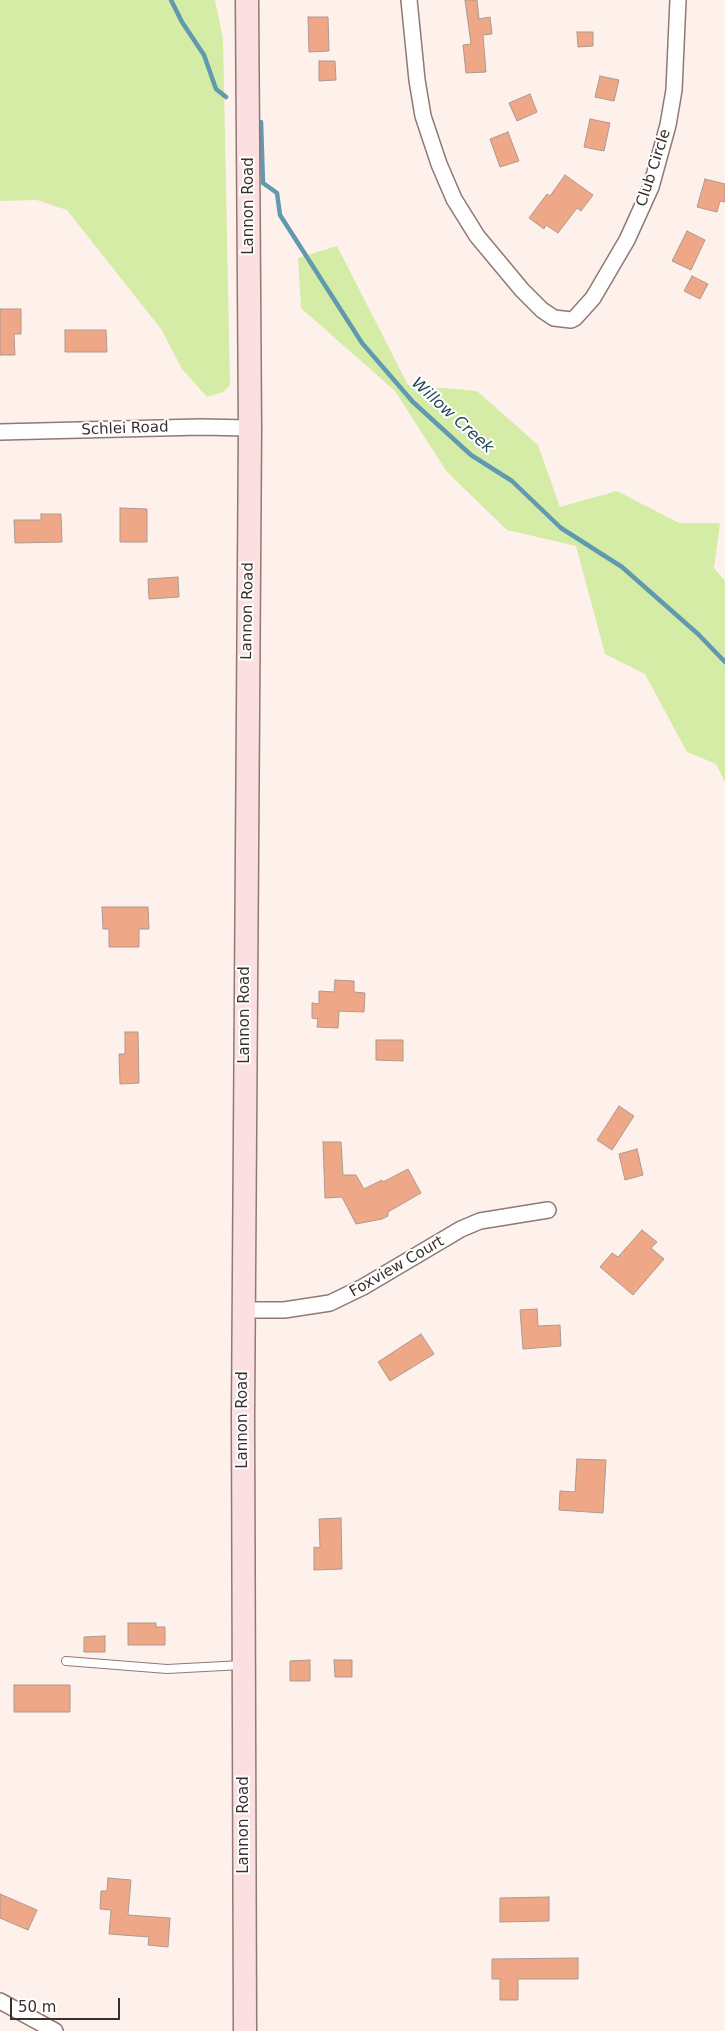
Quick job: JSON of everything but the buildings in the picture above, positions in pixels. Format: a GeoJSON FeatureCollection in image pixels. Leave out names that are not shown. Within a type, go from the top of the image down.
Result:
{"type":"FeatureCollection","features":[{"type":"Feature","properties":{"kind":"main road","name":"Lannon Road"},"geometry":{"type":"LineString","coordinates":[[245,2031],[243,1310],[250,428],[247,0]]}},
{"type":"Feature","properties":{"kind":"street","name":"Club Circle"},"geometry":{"type":"LineString","coordinates":[[410,0],[417,80],[423,116],[439,164],[454,199],[477,236],[522,290],[542,310],[554,318],[575,318],[593,298],[619,254],[651,187],[668,125],[674,90],[678,0]]}},
{"type":"Feature","properties":{"kind":"street","name":"Schlei Road"},"geometry":{"type":"LineString","coordinates":[[0,432],[200,427],[250,428]]}},
{"type":"Feature","properties":{"kind":"street","name":"Foxview Court"},"geometry":{"type":"LineString","coordinates":[[243,1310],[284,1310],[330,1303],[363,1287],[461,1229],[480,1221],[548,1210]]}},
{"type":"Feature","properties":{"kind":"street"},"geometry":{"type":"LineString","coordinates":[[0,2001],[55,2031]]}},
{"type":"Feature","properties":{"kind":"lane"},"geometry":{"type":"LineString","coordinates":[[66,1661],[167,1669],[244,1665]]}},
{"type":"Feature","properties":{"kind":"green space"},"geometry":{"type":"Polygon","coordinates":[[[0,0],[215,0],[223,39],[230,385],[223,392],[207,397],[182,369],[161,329],[67,210],[37,200],[0,201],[0,0]]]}},
{"type":"Feature","properties":{"kind":"green space"},"geometry":{"type":"Polygon","coordinates":[[[337,246],[408,385],[477,391],[538,445],[560,507],[617,491],[679,523],[720,523],[714,568],[725,581],[725,782],[716,764],[687,752],[645,674],[605,654],[576,546],[507,530],[447,472],[395,391],[301,308],[298,258],[337,246]]]}},
{"type":"Feature","properties":{"kind":"waterway","name":"Willow Creek"},"geometry":{"type":"LineString","coordinates":[[171,0],[182,22],[204,55],[216,89],[226,97]]}},
{"type":"Feature","properties":{"kind":"waterway","name":"Willow Creek"},"geometry":{"type":"LineString","coordinates":[[261,122],[263,183],[277,193],[280,215],[362,343],[413,402],[471,455],[512,481],[561,528],[622,567],[698,634],[725,662]]}}]}
